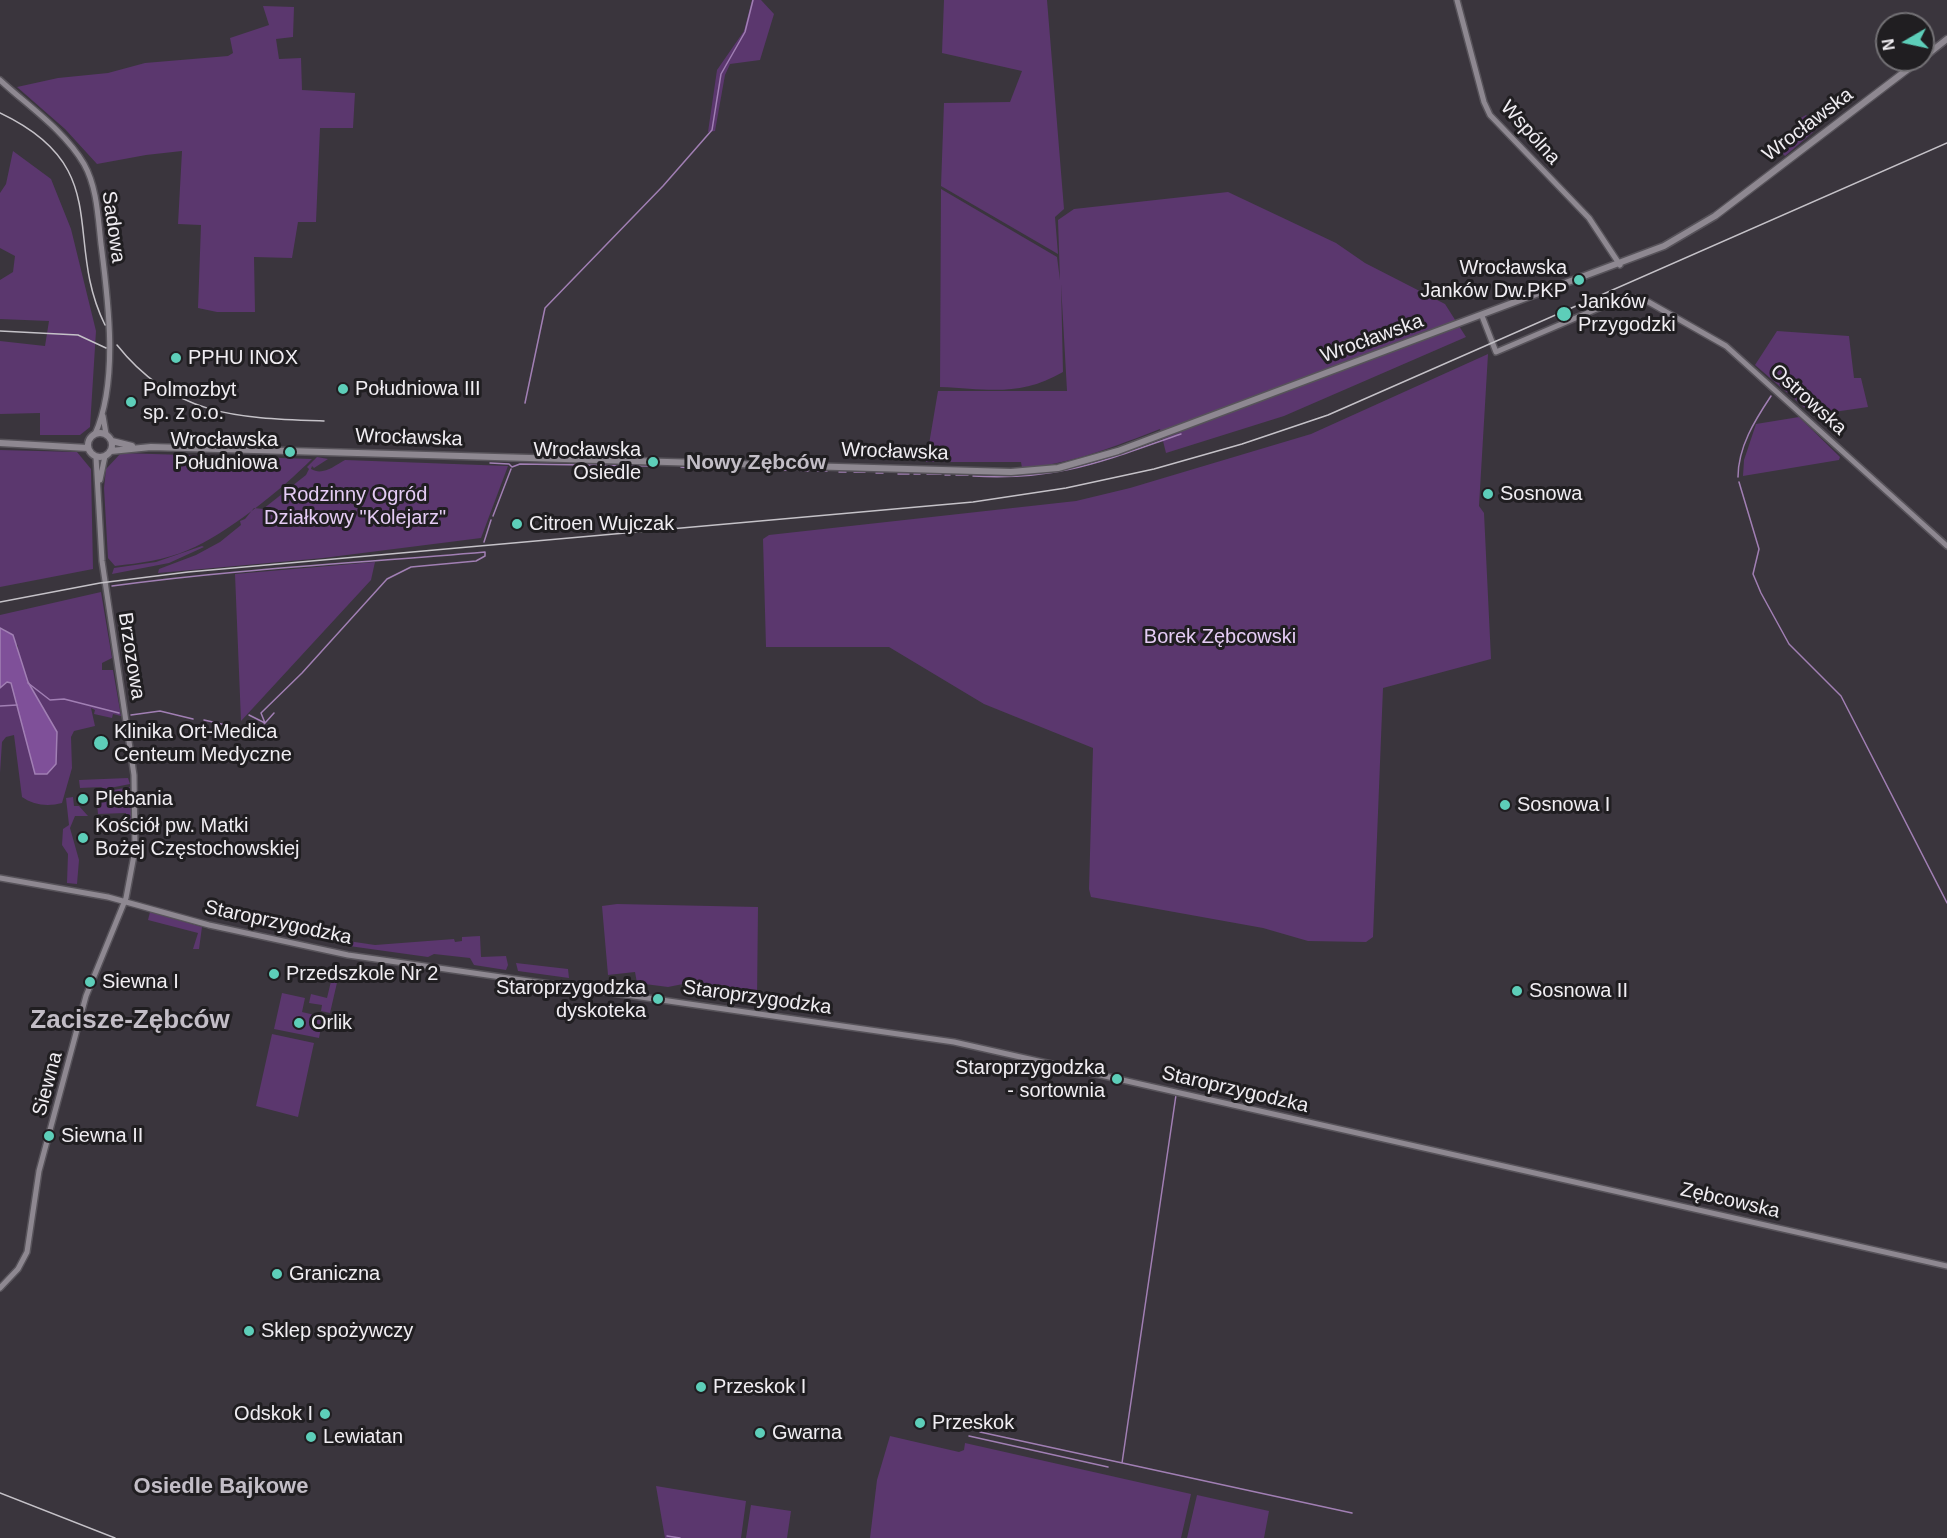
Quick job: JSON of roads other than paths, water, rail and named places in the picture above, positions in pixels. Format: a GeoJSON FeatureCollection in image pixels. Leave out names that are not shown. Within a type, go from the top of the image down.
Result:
{"type":"FeatureCollection","features":[{"type":"Feature","properties":{"kind":"main road","name":"Wrocławska"},"geometry":{"type":"LineString","coordinates":[[1935,48],[1947,39]]}},
{"type":"Feature","properties":{"kind":"main road","name":"Wrocławska"},"geometry":{"type":"LineString","coordinates":[[111,451],[136,447],[992,472],[1042,470],[1075,465],[1620,265],[1664,246],[1716,216],[1904,72]]}},
{"type":"Feature","properties":{"kind":"main road"},"geometry":{"type":"LineString","coordinates":[[95,434],[106,434],[112,441],[111,451],[105,456],[96,457],[88,444],[95,434]]}},
{"type":"Feature","properties":{"kind":"main road","name":"Wrocławska"},"geometry":{"type":"LineString","coordinates":[[112,441],[136,447]]}},
{"type":"Feature","properties":{"kind":"main road"},"geometry":{"type":"LineString","coordinates":[[0,443],[88,444]]}},
{"type":"Feature","properties":{"kind":"street","name":"Wspólna"},"geometry":{"type":"LineString","coordinates":[[1457,0],[1481,91],[1490,115],[1589,218],[1620,265]]}},
{"type":"Feature","properties":{"kind":"street","name":"Sadowa"},"geometry":{"type":"LineString","coordinates":[[0,80],[72,146],[92,183],[111,322],[102,414],[95,434]]}},
{"type":"Feature","properties":{"kind":"street","name":"Ostrowska"},"geometry":{"type":"LineString","coordinates":[[1482,316],[1495,352],[1615,301],[1635,298],[1652,303],[1726,346],[1947,546]]}},
{"type":"Feature","properties":{"kind":"street","name":"Sadowa"},"geometry":{"type":"LineString","coordinates":[[102,414],[106,434]]}},
{"type":"Feature","properties":{"kind":"street","name":"Brzozowa"},"geometry":{"type":"LineString","coordinates":[[99,484],[105,456]]}},
{"type":"Feature","properties":{"kind":"street","name":"Brzozowa"},"geometry":{"type":"LineString","coordinates":[[96,457],[102,561],[134,785],[135,850],[124,902]]}},
{"type":"Feature","properties":{"kind":"street","name":"Staroprzygodzka"},"geometry":{"type":"LineString","coordinates":[[0,878],[124,902],[209,925],[348,955],[954,1042],[1506,1167]]}},
{"type":"Feature","properties":{"kind":"street","name":"Siewna"},"geometry":{"type":"LineString","coordinates":[[0,1288],[12,1276],[27,1252],[39,1171],[86,996],[124,902]]}},
{"type":"Feature","properties":{"kind":"street","name":"Zębcowska"},"geometry":{"type":"LineString","coordinates":[[1506,1167],[1947,1266]]}},
{"type":"Feature","properties":{"kind":"waterway"},"geometry":{"type":"LineString","coordinates":[[525,403],[545,308],[663,186],[712,130],[721,74],[745,32],[753,0]]}},
{"type":"Feature","properties":{"kind":"waterway"},"geometry":{"type":"LineString","coordinates":[[1738,477],[1744,445],[1771,396]]}},
{"type":"Feature","properties":{"kind":"waterway"},"geometry":{"type":"LineString","coordinates":[[973,476],[1003,477],[1056,472],[1080,467],[1181,434]]}},
{"type":"Feature","properties":{"kind":"waterway"},"geometry":{"type":"LineString","coordinates":[[490,463],[509,464],[512,467],[520,464],[653,466]]}},
{"type":"Feature","properties":{"kind":"waterway"},"geometry":{"type":"LineString","coordinates":[[681,467],[689,468]]}},
{"type":"Feature","properties":{"kind":"waterway"},"geometry":{"type":"LineString","coordinates":[[699,468],[709,468]]}},
{"type":"Feature","properties":{"kind":"waterway"},"geometry":{"type":"LineString","coordinates":[[716,468],[724,468]]}},
{"type":"Feature","properties":{"kind":"waterway"},"geometry":{"type":"LineString","coordinates":[[493,516],[511,469]]}},
{"type":"Feature","properties":{"kind":"waterway"},"geometry":{"type":"LineString","coordinates":[[765,470],[773,470]]}},
{"type":"Feature","properties":{"kind":"waterway"},"geometry":{"type":"LineString","coordinates":[[781,470],[792,470]]}},
{"type":"Feature","properties":{"kind":"waterway"},"geometry":{"type":"LineString","coordinates":[[801,471],[808,471]]}},
{"type":"Feature","properties":{"kind":"waterway"},"geometry":{"type":"LineString","coordinates":[[817,471],[827,471]]}},
{"type":"Feature","properties":{"kind":"waterway"},"geometry":{"type":"LineString","coordinates":[[839,472],[846,472]]}},
{"type":"Feature","properties":{"kind":"waterway"},"geometry":{"type":"LineString","coordinates":[[854,472],[865,472]]}},
{"type":"Feature","properties":{"kind":"waterway"},"geometry":{"type":"LineString","coordinates":[[876,473],[883,473]]}},
{"type":"Feature","properties":{"kind":"waterway"},"geometry":{"type":"LineString","coordinates":[[898,474],[909,474]]}},
{"type":"Feature","properties":{"kind":"waterway"},"geometry":{"type":"LineString","coordinates":[[914,474],[920,474]]}},
{"type":"Feature","properties":{"kind":"waterway"},"geometry":{"type":"LineString","coordinates":[[927,474],[941,474]]}},
{"type":"Feature","properties":{"kind":"waterway"},"geometry":{"type":"LineString","coordinates":[[945,475],[950,475]]}},
{"type":"Feature","properties":{"kind":"waterway"},"geometry":{"type":"LineString","coordinates":[[956,475],[968,475]]}},
{"type":"Feature","properties":{"kind":"waterway"},"geometry":{"type":"LineString","coordinates":[[1739,482],[1759,549],[1753,574],[1761,593],[1789,644],[1841,696],[1947,903]]}},
{"type":"Feature","properties":{"kind":"waterway"},"geometry":{"type":"LineString","coordinates":[[484,542],[491,520]]}},
{"type":"Feature","properties":{"kind":"waterway"},"geometry":{"type":"LineString","coordinates":[[112,586],[251,571],[485,552]]}},
{"type":"Feature","properties":{"kind":"waterway"},"geometry":{"type":"LineString","coordinates":[[204,720],[257,732],[265,723],[261,713],[302,673],[387,579],[411,567],[476,561],[485,556],[485,552]]}},
{"type":"Feature","properties":{"kind":"waterway"},"geometry":{"type":"LineString","coordinates":[[28,683],[50,700],[64,699],[119,713]]}},
{"type":"Feature","properties":{"kind":"waterway"},"geometry":{"type":"LineString","coordinates":[[0,706],[17,705]]}},
{"type":"Feature","properties":{"kind":"waterway"},"geometry":{"type":"LineString","coordinates":[[131,715],[160,711],[193,719]]}},
{"type":"Feature","properties":{"kind":"waterway"},"geometry":{"type":"LineString","coordinates":[[249,715],[265,723],[274,713]]}},
{"type":"Feature","properties":{"kind":"waterway"},"geometry":{"type":"LineString","coordinates":[[1122,1463],[1176,1095]]}},
{"type":"Feature","properties":{"kind":"waterway"},"geometry":{"type":"LineString","coordinates":[[980,1432],[1352,1513]]}},
{"type":"Feature","properties":{"kind":"waterway"},"geometry":{"type":"LineString","coordinates":[[969,1436],[1108,1467]]}},
{"type":"Feature","properties":{"kind":"waterway"},"geometry":{"type":"LineString","coordinates":[[667,1536],[680,1538]]}},
{"type":"Feature","properties":{"kind":"railway"},"geometry":{"type":"LineString","coordinates":[[0,113],[36,134],[59,157],[73,181],[80,207],[93,293],[105,325]]}},
{"type":"Feature","properties":{"kind":"railway"},"geometry":{"type":"LineString","coordinates":[[0,602],[100,583],[188,572],[973,502],[1066,488],[1154,469],[1242,444],[1328,415],[1947,143]]}},
{"type":"Feature","properties":{"kind":"railway"},"geometry":{"type":"LineString","coordinates":[[0,331],[78,335],[106,348]]}},
{"type":"Feature","properties":{"kind":"railway"},"geometry":{"type":"LineString","coordinates":[[117,345],[139,369],[161,387],[185,400],[236,415],[324,421]]}},
{"type":"Feature","properties":{"kind":"railway"},"geometry":{"type":"LineString","coordinates":[[0,1493],[115,1538]]}},
{"type":"Feature","properties":{"kind":"place","name":"Wrocławska Janków Dw.PKP"},"geometry":{"type":"Point","coordinates":[1579,280]}},
{"type":"Feature","properties":{"kind":"place","name":"Janków Przygodzki"},"geometry":{"type":"Point","coordinates":[1564,314]}},
{"type":"Feature","properties":{"kind":"place","name":"PPHU INOX"},"geometry":{"type":"Point","coordinates":[176,358]}},
{"type":"Feature","properties":{"kind":"place","name":"Południowa III"},"geometry":{"type":"Point","coordinates":[343,389]}},
{"type":"Feature","properties":{"kind":"place","name":"Polmozbyt sp. z o.o."},"geometry":{"type":"Point","coordinates":[131,402]}},
{"type":"Feature","properties":{"kind":"place","name":"Wrocławska Południowa"},"geometry":{"type":"Point","coordinates":[290,452]}},
{"type":"Feature","properties":{"kind":"place","name":"Wrocławska Osiedle"},"geometry":{"type":"Point","coordinates":[653,462]}},
{"type":"Feature","properties":{"kind":"place","name":"Sosnowa"},"geometry":{"type":"Point","coordinates":[1488,494]}},
{"type":"Feature","properties":{"kind":"place","name":"Citroen Wujczak"},"geometry":{"type":"Point","coordinates":[517,524]}},
{"type":"Feature","properties":{"kind":"place","name":"Klinika Ort-Medica Centeum Medyczne"},"geometry":{"type":"Point","coordinates":[101,743]}},
{"type":"Feature","properties":{"kind":"place","name":"Plebania"},"geometry":{"type":"Point","coordinates":[83,799]}},
{"type":"Feature","properties":{"kind":"place","name":"Sosnowa I"},"geometry":{"type":"Point","coordinates":[1505,805]}},
{"type":"Feature","properties":{"kind":"place","name":"Kościół pw. Matki Bożej Częstochowskiej"},"geometry":{"type":"Point","coordinates":[83,838]}},
{"type":"Feature","properties":{"kind":"place","name":"Przedszkole Nr 2"},"geometry":{"type":"Point","coordinates":[274,974]}},
{"type":"Feature","properties":{"kind":"place","name":"Siewna I"},"geometry":{"type":"Point","coordinates":[90,982]}},
{"type":"Feature","properties":{"kind":"place","name":"Sosnowa II"},"geometry":{"type":"Point","coordinates":[1517,991]}},
{"type":"Feature","properties":{"kind":"place","name":"Staroprzygodzka dyskoteka"},"geometry":{"type":"Point","coordinates":[658,999]}},
{"type":"Feature","properties":{"kind":"place","name":"Orlik"},"geometry":{"type":"Point","coordinates":[299,1023]}},
{"type":"Feature","properties":{"kind":"place","name":"Staroprzygodzka - sortownia"},"geometry":{"type":"Point","coordinates":[1117,1079]}},
{"type":"Feature","properties":{"kind":"place","name":"Siewna II"},"geometry":{"type":"Point","coordinates":[49,1136]}},
{"type":"Feature","properties":{"kind":"place","name":"Graniczna"},"geometry":{"type":"Point","coordinates":[277,1274]}},
{"type":"Feature","properties":{"kind":"place","name":"Sklep spożywczy"},"geometry":{"type":"Point","coordinates":[249,1331]}},
{"type":"Feature","properties":{"kind":"place","name":"Przeskok I"},"geometry":{"type":"Point","coordinates":[701,1387]}},
{"type":"Feature","properties":{"kind":"place","name":"Odskok I"},"geometry":{"type":"Point","coordinates":[325,1414]}},
{"type":"Feature","properties":{"kind":"place","name":"Przeskok"},"geometry":{"type":"Point","coordinates":[920,1423]}},
{"type":"Feature","properties":{"kind":"place","name":"Gwarna"},"geometry":{"type":"Point","coordinates":[760,1433]}},
{"type":"Feature","properties":{"kind":"place","name":"Lewiatan"},"geometry":{"type":"Point","coordinates":[311,1437]}},
{"type":"Feature","properties":{"kind":"district","name":"Nowy Zębców"},"geometry":{"type":"Point","coordinates":[756,463]}},
{"type":"Feature","properties":{"kind":"district","name":"Zacisze-Zębców"},"geometry":{"type":"Point","coordinates":[130,1021]}},
{"type":"Feature","properties":{"kind":"district","name":"Osiedle Bajkowe"},"geometry":{"type":"Point","coordinates":[221,1487]}},
{"type":"Feature","properties":{"kind":"park label","name":"Rodzinny Ogród Działkowy \"Kolejarz\""},"geometry":{"type":"Point","coordinates":[355,506]}},
{"type":"Feature","properties":{"kind":"park label","name":"Borek Zębcowski"},"geometry":{"type":"Point","coordinates":[1220,637]}}]}
